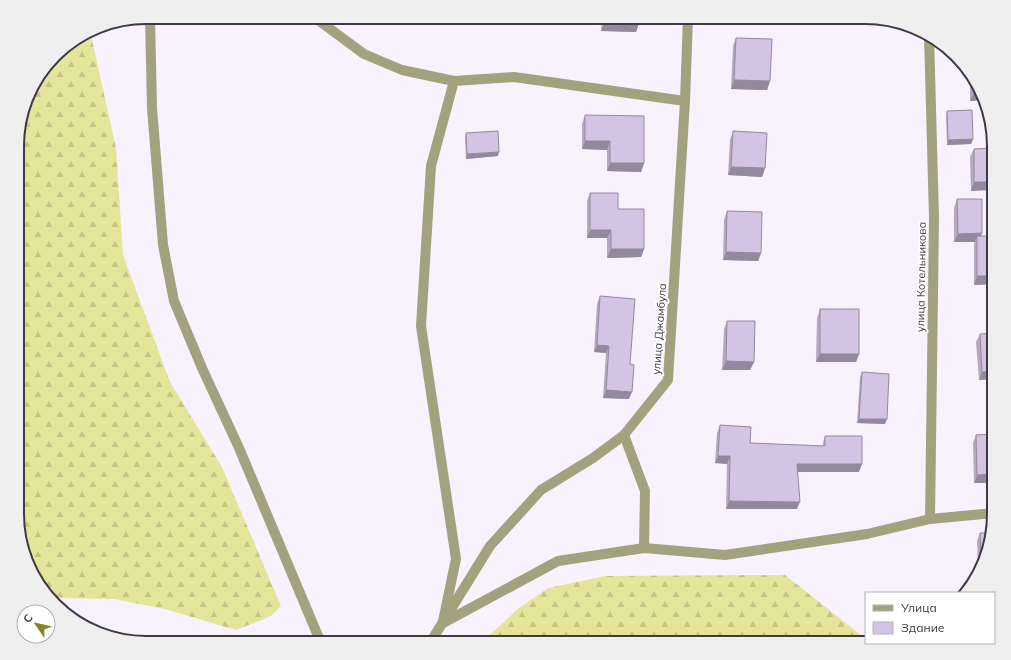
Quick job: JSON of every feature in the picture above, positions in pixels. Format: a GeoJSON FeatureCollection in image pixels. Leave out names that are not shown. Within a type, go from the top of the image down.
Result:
{"type":"FeatureCollection","features":[{"type":"Feature","properties":{"kind":"street"},"geometry":{"type":"LineString","coordinates":[[150,24],[152,108],[162,238],[174,301],[202,368],[242,455],[318,636]]}},
{"type":"Feature","properties":{"kind":"street"},"geometry":{"type":"LineString","coordinates":[[323,24],[364,54],[402,70],[454,81],[514,77],[685,101]]}},
{"type":"Feature","properties":{"kind":"street","name":"улица Джамбула"},"geometry":{"type":"LineString","coordinates":[[435,636],[490,546],[541,490],[593,458],[624,436],[668,380],[685,101],[688,24]]}},
{"type":"Feature","properties":{"kind":"street","name":"улица Котельникова"},"geometry":{"type":"LineString","coordinates":[[929,42],[934,218],[930,519]]}},
{"type":"Feature","properties":{"kind":"street"},"geometry":{"type":"LineString","coordinates":[[443,623],[456,559],[421,326],[431,166],[454,81]]}},
{"type":"Feature","properties":{"kind":"street"},"geometry":{"type":"LineString","coordinates":[[624,436],[645,491],[644,548]]}},
{"type":"Feature","properties":{"kind":"street"},"geometry":{"type":"LineString","coordinates":[[443,623],[558,561],[644,548],[726,555],[867,534],[930,519],[987,515]]}},
{"type":"Feature","properties":{"kind":"green space"},"geometry":{"type":"Polygon","coordinates":[[[91,37],[116,148],[123,255],[170,382],[222,467],[281,606],[271,616],[236,630],[165,609],[114,599],[58,598],[40,575],[30,553],[26,537],[24,514],[25,130],[30,107],[40,85],[49,72],[72,49],[91,37]]]}},
{"type":"Feature","properties":{"kind":"green space"},"geometry":{"type":"Polygon","coordinates":[[[785,575],[862,636],[489,636],[519,608],[548,588],[605,576],[785,575]]]}},
{"type":"Feature","properties":{"kind":"building"},"geometry":{"type":"Polygon","coordinates":[[[736,38],[772,39],[770,81],[734,80],[736,38]]]}},
{"type":"Feature","properties":{"kind":"building"},"geometry":{"type":"Polygon","coordinates":[[[972,110],[973,139],[948,140],[947,111],[972,110]]]}},
{"type":"Feature","properties":{"kind":"building"},"geometry":{"type":"Polygon","coordinates":[[[585,115],[644,116],[644,163],[610,163],[610,141],[585,141],[585,115]]]}},
{"type":"Feature","properties":{"kind":"building"},"geometry":{"type":"Polygon","coordinates":[[[498,131],[499,152],[467,154],[466,133],[498,131]]]}},
{"type":"Feature","properties":{"kind":"building"},"geometry":{"type":"Polygon","coordinates":[[[733,131],[767,133],[765,168],[731,167],[733,131]]]}},
{"type":"Feature","properties":{"kind":"building"},"geometry":{"type":"Polygon","coordinates":[[[987,148],[987,182],[974,182],[974,149],[987,148]]]}},
{"type":"Feature","properties":{"kind":"building"},"geometry":{"type":"Polygon","coordinates":[[[590,193],[618,193],[618,209],[644,209],[644,249],[611,249],[611,230],[590,230],[590,193]]]}},
{"type":"Feature","properties":{"kind":"building"},"geometry":{"type":"Polygon","coordinates":[[[957,199],[982,199],[982,233],[958,234],[957,199]]]}},
{"type":"Feature","properties":{"kind":"building"},"geometry":{"type":"Polygon","coordinates":[[[727,211],[762,212],[761,253],[726,252],[727,211]]]}},
{"type":"Feature","properties":{"kind":"building"},"geometry":{"type":"Polygon","coordinates":[[[977,236],[987,236],[987,276],[977,276],[977,236]]]}},
{"type":"Feature","properties":{"kind":"building"},"geometry":{"type":"Polygon","coordinates":[[[600,296],[635,299],[630,364],[634,365],[632,392],[606,390],[609,346],[597,345],[600,296]]]}},
{"type":"Feature","properties":{"kind":"building"},"geometry":{"type":"Polygon","coordinates":[[[820,309],[859,309],[859,354],[820,354],[820,309]]]}},
{"type":"Feature","properties":{"kind":"building"},"geometry":{"type":"Polygon","coordinates":[[[727,321],[755,321],[754,362],[726,361],[727,321]]]}},
{"type":"Feature","properties":{"kind":"building"},"geometry":{"type":"Polygon","coordinates":[[[980,334],[987,334],[987,372],[982,372],[980,334]]]}},
{"type":"Feature","properties":{"kind":"building"},"geometry":{"type":"Polygon","coordinates":[[[862,372],[889,374],[887,419],[859,419],[862,372]]]}},
{"type":"Feature","properties":{"kind":"building"},"geometry":{"type":"Polygon","coordinates":[[[720,425],[751,427],[750,443],[825,446],[825,436],[862,436],[862,464],[797,464],[800,502],[729,501],[730,456],[718,456],[720,425]]]}},
{"type":"Feature","properties":{"kind":"building"},"geometry":{"type":"Polygon","coordinates":[[[987,434],[987,474],[977,475],[976,435],[987,434]]]}},
{"type":"Feature","properties":{"kind":"building"},"geometry":{"type":"Polygon","coordinates":[[[980,533],[986,533],[985,537],[981,554],[980,533]]]}}]}
